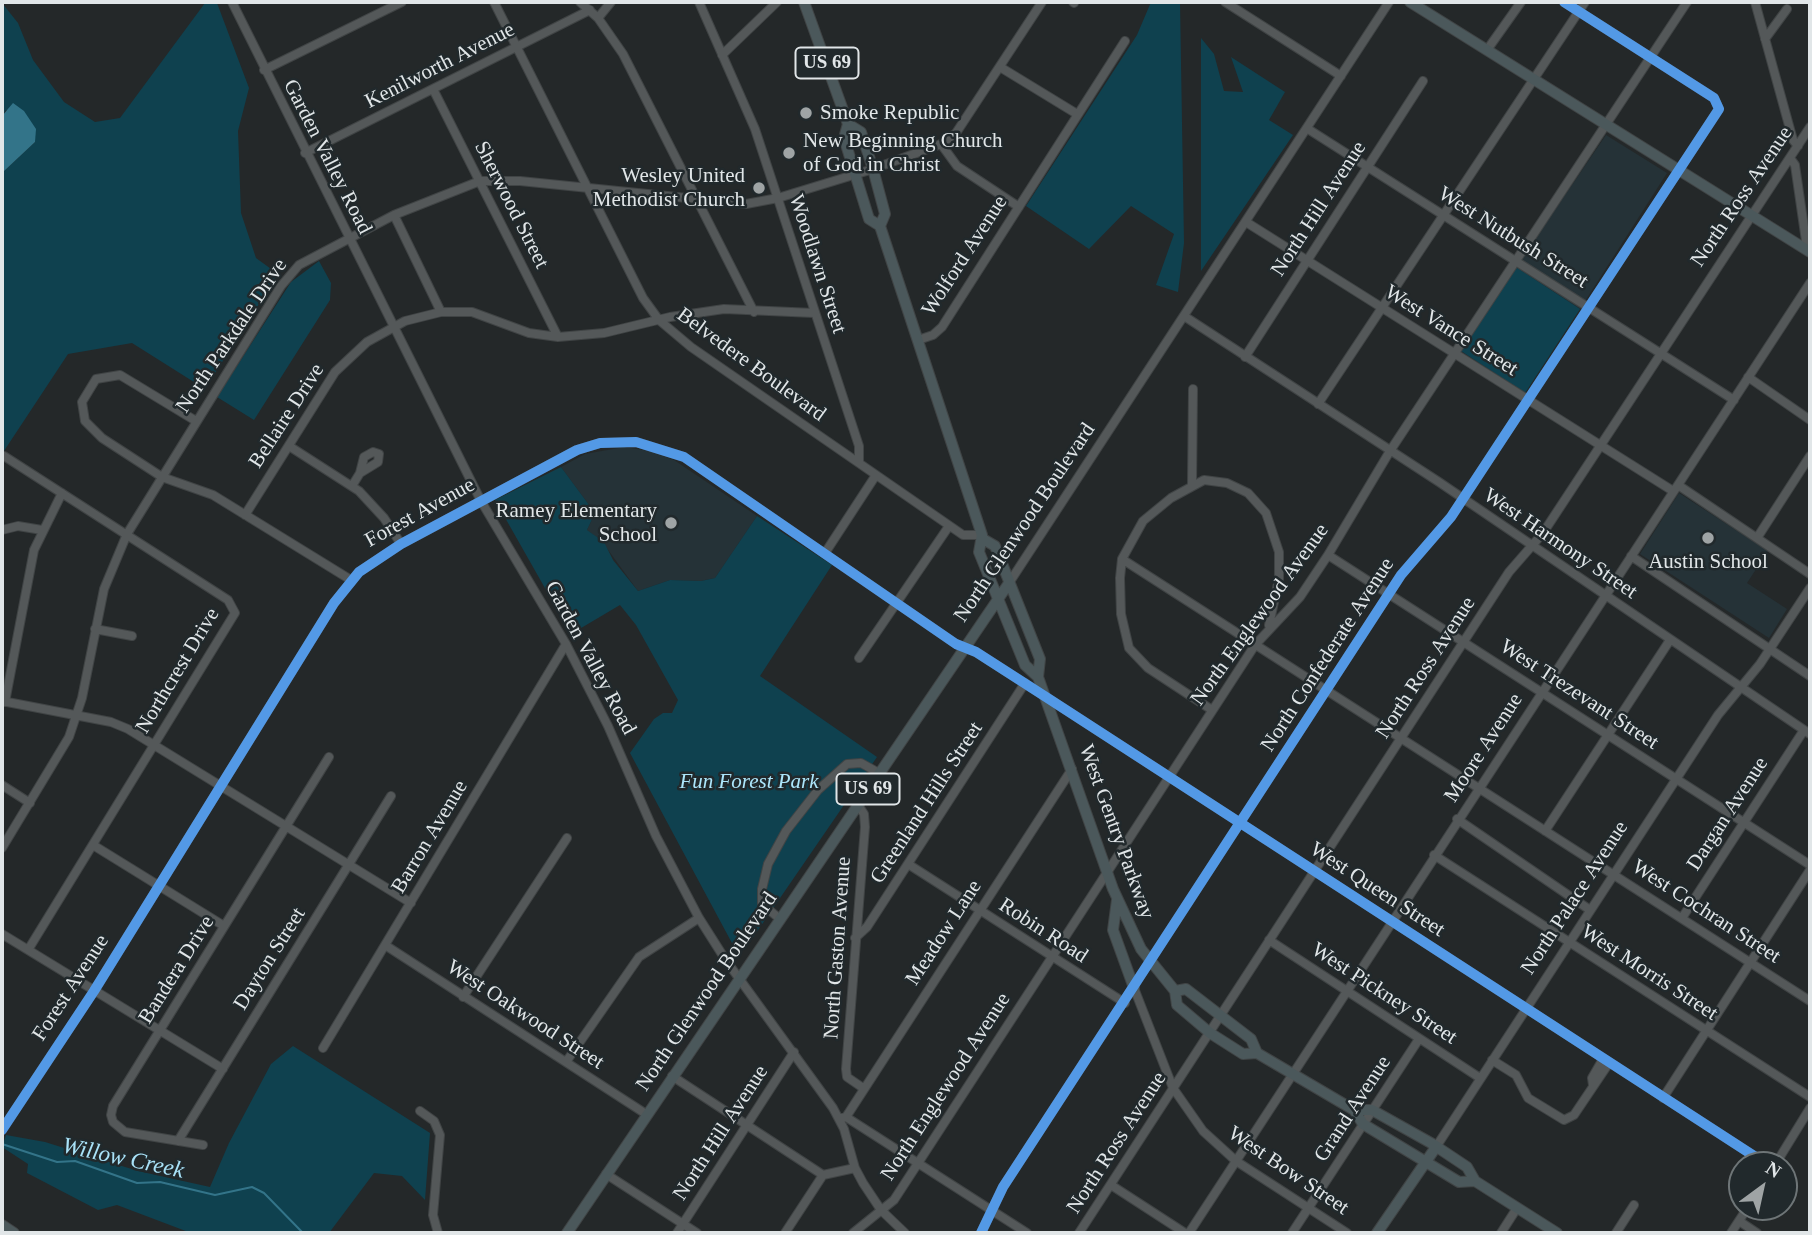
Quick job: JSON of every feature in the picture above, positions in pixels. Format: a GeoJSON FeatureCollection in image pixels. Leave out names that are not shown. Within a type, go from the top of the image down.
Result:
{"type":"FeatureCollection","features":[{"type":"Feature","properties":{"kind":"main road","name":"West Gentry Parkway"},"geometry":{"type":"LineString","coordinates":[[804,2],[848,124],[844,138],[869,219],[880,226],[982,537],[979,552],[1025,665],[1038,677],[1046,697],[1117,900],[1134,936],[1175,991],[1177,1005],[1243,1054],[1257,1053]]}},
{"type":"Feature","properties":{"kind":"main road"},"geometry":{"type":"LineString","coordinates":[[1410,2],[1677,169],[1807,244]]}},
{"type":"Feature","properties":{"kind":"main road","name":"West Gentry Parkway"},"geometry":{"type":"LineString","coordinates":[[848,124],[861,132],[873,169],[885,214],[880,226]]}},
{"type":"Feature","properties":{"kind":"main road","name":"West Gentry Parkway"},"geometry":{"type":"LineString","coordinates":[[982,537],[995,546],[1040,659],[1038,677]]}},
{"type":"Feature","properties":{"kind":"main road","name":"North Glenwood Boulevard"},"geometry":{"type":"LineString","coordinates":[[567,1233],[1009,583]]}},
{"type":"Feature","properties":{"kind":"main road"},"geometry":{"type":"LineString","coordinates":[[1117,900],[1113,930],[1134,988]]}},
{"type":"Feature","properties":{"kind":"main road","name":"West Gentry Parkway"},"geometry":{"type":"LineString","coordinates":[[1175,991],[1186,989],[1251,1039],[1257,1053],[1354,1110],[1363,1124],[1459,1182],[1475,1181]]}},
{"type":"Feature","properties":{"kind":"main road","name":"West Gentry Parkway"},"geometry":{"type":"LineString","coordinates":[[1354,1110],[1372,1110],[1436,1147],[1467,1167],[1475,1181],[1557,1233]]}},
{"type":"Feature","properties":{"kind":"main road","name":"North Palace Avenue"},"geometry":{"type":"LineString","coordinates":[[1377,1233],[1436,1147]]}},
{"type":"Feature","properties":{"kind":"main road"},"geometry":{"type":"LineString","coordinates":[[2,1225],[14,1233]]}},
{"type":"Feature","properties":{"kind":"street","name":"Garden Valley Road"},"geometry":{"type":"LineString","coordinates":[[232,2],[305,153],[481,501],[566,644],[608,726],[656,836],[699,918],[843,1118],[918,1162],[1027,1233]]}},
{"type":"Feature","properties":{"kind":"street"},"geometry":{"type":"LineString","coordinates":[[264,70],[402,2]]}},
{"type":"Feature","properties":{"kind":"street","name":"Belvedere Boulevard"},"geometry":{"type":"LineString","coordinates":[[494,2],[643,298],[659,320],[691,347],[949,526],[969,537],[982,537]]}},
{"type":"Feature","properties":{"kind":"street"},"geometry":{"type":"LineString","coordinates":[[580,2],[598,18],[623,54],[754,312]]}},
{"type":"Feature","properties":{"kind":"street"},"geometry":{"type":"LineString","coordinates":[[598,18],[611,2]]}},
{"type":"Feature","properties":{"kind":"street","name":"Woodlawn Street"},"geometry":{"type":"LineString","coordinates":[[699,2],[755,129],[859,446],[859,462]]}},
{"type":"Feature","properties":{"kind":"street"},"geometry":{"type":"LineString","coordinates":[[722,55],[777,2]]}},
{"type":"Feature","properties":{"kind":"street","name":"North Parkdale Drive"},"geometry":{"type":"LineString","coordinates":[[2,848],[63,747],[77,715],[104,589],[127,534],[294,270],[394,215],[480,181],[520,181],[746,204],[778,198],[873,169],[940,144],[963,125],[1042,2]]}},
{"type":"Feature","properties":{"kind":"street"},"geometry":{"type":"LineString","coordinates":[[1225,2],[1341,76]]}},
{"type":"Feature","properties":{"kind":"street","name":"North Glenwood Boulevard"},"geometry":{"type":"LineString","coordinates":[[1009,583],[1389,2]]}},
{"type":"Feature","properties":{"kind":"street"},"geometry":{"type":"LineString","coordinates":[[1487,50],[1521,2]]}},
{"type":"Feature","properties":{"kind":"street"},"geometry":{"type":"LineString","coordinates":[[1564,2],[1651,57]]}},
{"type":"Feature","properties":{"kind":"street"},"geometry":{"type":"LineString","coordinates":[[1318,404],[1585,2]]}},
{"type":"Feature","properties":{"kind":"street","name":"North Englewood Avenue"},"geometry":{"type":"LineString","coordinates":[[853,1233],[894,1200],[1255,645],[1300,597],[1328,555],[1454,353],[1687,2]]}},
{"type":"Feature","properties":{"kind":"street"},"geometry":{"type":"LineString","coordinates":[[1755,2],[1793,140],[1798,146]]}},
{"type":"Feature","properties":{"kind":"street"},"geometry":{"type":"LineString","coordinates":[[1765,39],[1787,9]]}},
{"type":"Feature","properties":{"kind":"street","name":"Kenilworth Avenue"},"geometry":{"type":"LineString","coordinates":[[305,153],[590,10]]}},
{"type":"Feature","properties":{"kind":"street","name":"Wolford Avenue"},"geometry":{"type":"LineString","coordinates":[[918,340],[939,330],[1125,41]]}},
{"type":"Feature","properties":{"kind":"street","name":"North Confederate Avenue"},"geometry":{"type":"LineString","coordinates":[[981,1233],[990,1209],[1401,575],[1437,536],[1719,106],[1714,98],[1651,57]]}},
{"type":"Feature","properties":{"kind":"street"},"geometry":{"type":"LineString","coordinates":[[1000,67],[1077,114]]}},
{"type":"Feature","properties":{"kind":"street","name":"North Hill Avenue"},"geometry":{"type":"LineString","coordinates":[[1245,357],[1423,81]]}},
{"type":"Feature","properties":{"kind":"street","name":"Sherwood Street"},"geometry":{"type":"LineString","coordinates":[[433,89],[558,337]]}},
{"type":"Feature","properties":{"kind":"street","name":"North Ross Avenue"},"geometry":{"type":"LineString","coordinates":[[1079,1233],[1509,572],[1532,546],[1600,446],[1810,127]]}},
{"type":"Feature","properties":{"kind":"street","name":"West Nutbush Street"},"geometry":{"type":"LineString","coordinates":[[1308,129],[1734,400]]}},
{"type":"Feature","properties":{"kind":"street"},"geometry":{"type":"LineString","coordinates":[[940,144],[957,166],[1019,207]]}},
{"type":"Feature","properties":{"kind":"street"},"geometry":{"type":"LineString","coordinates":[[1790,158],[1795,165],[1807,244]]}},
{"type":"Feature","properties":{"kind":"street"},"geometry":{"type":"LineString","coordinates":[[394,215],[441,312]]}},
{"type":"Feature","properties":{"kind":"street","name":"West Vance Street"},"geometry":{"type":"LineString","coordinates":[[1246,222],[1600,446],[1675,488],[1810,574]]}},
{"type":"Feature","properties":{"kind":"street","name":"Moore Avenue"},"geometry":{"type":"LineString","coordinates":[[1187,1233],[1237,1161],[1457,819],[1810,283]]}},
{"type":"Feature","properties":{"kind":"street","name":"Bellaire Drive"},"geometry":{"type":"LineString","coordinates":[[245,515],[335,372],[355,351],[392,326],[441,312],[472,312],[529,332],[558,337],[594,335],[724,309],[814,313]]}},
{"type":"Feature","properties":{"kind":"street","name":"West Harmony Street"},"geometry":{"type":"LineString","coordinates":[[1184,316],[1605,594],[1807,732]]}},
{"type":"Feature","properties":{"kind":"street"},"geometry":{"type":"LineString","coordinates":[[196,421],[126,376],[106,375],[89,386],[81,407],[90,428],[162,477],[206,491],[351,580]]}},
{"type":"Feature","properties":{"kind":"street"},"geometry":{"type":"LineString","coordinates":[[1748,377],[1810,420]]}},
{"type":"Feature","properties":{"kind":"street"},"geometry":{"type":"LineString","coordinates":[[1192,486],[1193,389]]}},
{"type":"Feature","properties":{"kind":"street","name":"Forest Avenue"},"geometry":{"type":"LineString","coordinates":[[2,1130],[94,991],[351,580],[368,563],[576,450],[600,443],[636,442],[684,457],[896,603],[965,647]]}},
{"type":"Feature","properties":{"kind":"street"},"geometry":{"type":"LineString","coordinates":[[289,446],[352,486],[377,510],[401,544]]}},
{"type":"Feature","properties":{"kind":"street","name":"Northcrest Drive"},"geometry":{"type":"LineString","coordinates":[[4,456],[228,600],[235,613],[28,950]]}},
{"type":"Feature","properties":{"kind":"street"},"geometry":{"type":"LineString","coordinates":[[1757,538],[1810,456]]}},
{"type":"Feature","properties":{"kind":"street"},"geometry":{"type":"LineString","coordinates":[[352,486],[360,473]]}},
{"type":"Feature","properties":{"kind":"street"},"geometry":{"type":"LineString","coordinates":[[825,553],[876,475]]}},
{"type":"Feature","properties":{"kind":"street"},"geometry":{"type":"LineString","coordinates":[[1212,710],[1141,663],[1129,648],[1121,614],[1122,559],[1143,521],[1171,498],[1204,480],[1227,483],[1248,493],[1266,513],[1277,538],[1280,566],[1269,627]]}},
{"type":"Feature","properties":{"kind":"street"},"geometry":{"type":"LineString","coordinates":[[62,493],[42,530],[30,566],[3,702],[111,722],[221,786],[411,904]]}},
{"type":"Feature","properties":{"kind":"street"},"geometry":{"type":"LineString","coordinates":[[2,530],[27,526],[42,530]]}},
{"type":"Feature","properties":{"kind":"street"},"geometry":{"type":"LineString","coordinates":[[859,658],[949,526]]}},
{"type":"Feature","properties":{"kind":"street","name":"West Trezevant Street"},"geometry":{"type":"LineString","coordinates":[[1328,555],[1810,867]]}},
{"type":"Feature","properties":{"kind":"street"},"geometry":{"type":"LineString","coordinates":[[1631,556],[1810,676]]}},
{"type":"Feature","properties":{"kind":"street","name":"West Cochran Street"},"geometry":{"type":"LineString","coordinates":[[1122,559],[1810,1001]]}},
{"type":"Feature","properties":{"kind":"street","name":"North Palace Avenue"},"geometry":{"type":"LineString","coordinates":[[1436,1147],[1675,779],[1718,715],[1771,650],[1810,588]]}},
{"type":"Feature","properties":{"kind":"street"},"geometry":{"type":"LineString","coordinates":[[95,629],[132,636]]}},
{"type":"Feature","properties":{"kind":"street"},"geometry":{"type":"LineString","coordinates":[[1545,831],[1670,640]]}},
{"type":"Feature","properties":{"kind":"street","name":"Barron Avenue"},"geometry":{"type":"LineString","coordinates":[[323,1048],[566,644]]}},
{"type":"Feature","properties":{"kind":"street","name":"West Queen Street"},"geometry":{"type":"LineString","coordinates":[[965,647],[1025,683],[1746,1151]]}},
{"type":"Feature","properties":{"kind":"street","name":"Greenland Hills Street"},"geometry":{"type":"LineString","coordinates":[[855,938],[867,927],[1025,683]]}},
{"type":"Feature","properties":{"kind":"street","name":"Dargan Avenue"},"geometry":{"type":"LineString","coordinates":[[1682,918],[1743,823],[1807,732]]}},
{"type":"Feature","properties":{"kind":"street","name":"Bandera Drive"},"geometry":{"type":"LineString","coordinates":[[203,1146],[125,1132],[117,1127],[111,1115],[118,1097],[329,757]]}},
{"type":"Feature","properties":{"kind":"street"},"geometry":{"type":"LineString","coordinates":[[780,919],[762,904],[762,890],[768,864],[786,831],[818,790],[847,764],[861,763],[879,774]]}},
{"type":"Feature","properties":{"kind":"street","name":"Meadow Lane"},"geometry":{"type":"LineString","coordinates":[[843,1118],[1072,769]]}},
{"type":"Feature","properties":{"kind":"street"},"geometry":{"type":"LineString","coordinates":[[2,785],[30,803]]}},
{"type":"Feature","properties":{"kind":"street","name":"Dayton Street"},"geometry":{"type":"LineString","coordinates":[[178,1141],[391,796]]}},
{"type":"Feature","properties":{"kind":"street","name":"North Gaston Avenue"},"geometry":{"type":"LineString","coordinates":[[858,805],[864,814],[865,827],[846,1069],[847,1077],[863,1088]]}},
{"type":"Feature","properties":{"kind":"street"},"geometry":{"type":"LineString","coordinates":[[1457,819],[1590,910]]}},
{"type":"Feature","properties":{"kind":"street"},"geometry":{"type":"LineString","coordinates":[[463,997],[566,838]]}},
{"type":"Feature","properties":{"kind":"street"},"geometry":{"type":"LineString","coordinates":[[93,845],[224,926]]}},
{"type":"Feature","properties":{"kind":"street","name":"West Morris Street"},"geometry":{"type":"LineString","coordinates":[[1434,855],[1810,1097]]}},
{"type":"Feature","properties":{"kind":"street","name":"Robin Road"},"geometry":{"type":"LineString","coordinates":[[908,864],[1125,1003]]}},
{"type":"Feature","properties":{"kind":"street"},"geometry":{"type":"LineString","coordinates":[[1663,1098],[1810,867]]}},
{"type":"Feature","properties":{"kind":"street"},"geometry":{"type":"LineString","coordinates":[[566,1062],[639,957],[699,918]]}},
{"type":"Feature","properties":{"kind":"street"},"geometry":{"type":"LineString","coordinates":[[2,934],[223,1069]]}},
{"type":"Feature","properties":{"kind":"street","name":"West Pickney Street"},"geometry":{"type":"LineString","coordinates":[[1269,940],[1480,1078]]}},
{"type":"Feature","properties":{"kind":"street","name":"West Oakwood Street"},"geometry":{"type":"LineString","coordinates":[[385,946],[646,1114]]}},
{"type":"Feature","properties":{"kind":"street","name":"West Bow Street"},"geometry":{"type":"LineString","coordinates":[[1134,988],[1173,1088],[1203,1131],[1237,1161],[1347,1233]]}},
{"type":"Feature","properties":{"kind":"street","name":"Grand Avenue"},"geometry":{"type":"LineString","coordinates":[[1292,1233],[1419,1039]]}},
{"type":"Feature","properties":{"kind":"street","name":"North Hill Avenue"},"geometry":{"type":"LineString","coordinates":[[677,1233],[794,1052]]}},
{"type":"Feature","properties":{"kind":"street"},"geometry":{"type":"LineString","coordinates":[[1492,1060],[1516,1075],[1528,1098],[1564,1120],[1574,1115],[1606,1061]]}},
{"type":"Feature","properties":{"kind":"street"},"geometry":{"type":"LineString","coordinates":[[672,1076],[823,1175]]}},
{"type":"Feature","properties":{"kind":"street"},"geometry":{"type":"LineString","coordinates":[[1784,1151],[1810,1108]]}},
{"type":"Feature","properties":{"kind":"street"},"geometry":{"type":"LineString","coordinates":[[420,1111],[435,1121],[440,1135],[433,1215],[438,1233]]}},
{"type":"Feature","properties":{"kind":"street"},"geometry":{"type":"LineString","coordinates":[[843,1118],[855,1168],[881,1210],[905,1233]]}},
{"type":"Feature","properties":{"kind":"street"},"geometry":{"type":"LineString","coordinates":[[785,1233],[823,1175],[855,1168]]}},
{"type":"Feature","properties":{"kind":"street"},"geometry":{"type":"LineString","coordinates":[[606,1174],[697,1233]]}},
{"type":"Feature","properties":{"kind":"street"},"geometry":{"type":"LineString","coordinates":[[1111,1185],[1187,1233]]}},
{"type":"Feature","properties":{"kind":"street"},"geometry":{"type":"LineString","coordinates":[[1616,1233],[1634,1205]]}},
{"type":"Feature","properties":{"kind":"street"},"geometry":{"type":"LineString","coordinates":[[1501,1233],[1517,1208]]}},
{"type":"Feature","properties":{"kind":"street"},"geometry":{"type":"LineString","coordinates":[[1731,1233],[1739,1221],[1757,1233]]}},
{"type":"Feature","properties":{"kind":"shaded area"},"geometry":{"type":"Polygon","coordinates":[[[13,103],[24,111],[36,129],[35,142],[2,173],[2,116],[13,103]]]}},
{"type":"Feature","properties":{"kind":"shaded area"},"geometry":{"type":"Polygon","coordinates":[[[1606,135],[1667,173],[1580,309],[1516,267],[1606,135]]]}},
{"type":"Feature","properties":{"kind":"shaded area","name":"Ramey Elementary School"},"geometry":{"type":"Polygon","coordinates":[[[624,447],[650,451],[674,460],[757,516],[715,578],[701,581],[670,580],[638,591],[603,543],[587,530],[595,513],[561,467],[585,454],[624,447]]]}},
{"type":"Feature","properties":{"kind":"shaded area"},"geometry":{"type":"Polygon","coordinates":[[[1679,493],[1768,551],[1747,583],[1787,609],[1769,638],[1640,554],[1679,493]]]}},
{"type":"Feature","properties":{"kind":"green space"},"geometry":{"type":"Polygon","coordinates":[[[1151,2],[1180,2],[1184,243],[1178,292],[1156,285],[1174,234],[1131,206],[1089,249],[1026,206],[1137,35],[1151,2]]]}},
{"type":"Feature","properties":{"kind":"green space"},"geometry":{"type":"Polygon","coordinates":[[[2,3],[18,23],[33,60],[64,102],[95,122],[120,118],[205,3],[217,3],[249,88],[238,131],[241,213],[256,258],[278,274],[205,389],[132,343],[68,354],[2,454],[2,173],[35,142],[6,110],[2,116],[2,3]]]}},
{"type":"Feature","properties":{"kind":"green space"},"geometry":{"type":"Polygon","coordinates":[[[1201,38],[1214,54],[1224,91],[1243,92],[1231,57],[1285,92],[1269,120],[1293,135],[1201,271],[1201,38]]]}},
{"type":"Feature","properties":{"kind":"green space"},"geometry":{"type":"Polygon","coordinates":[[[319,261],[331,283],[330,300],[254,420],[217,397],[291,282],[319,261]]]}},
{"type":"Feature","properties":{"kind":"green space"},"geometry":{"type":"Polygon","coordinates":[[[1516,267],[1580,309],[1525,393],[1461,351],[1516,267]]]}},
{"type":"Feature","properties":{"kind":"green space","name":"Fun Forest Park"},"geometry":{"type":"Polygon","coordinates":[[[561,467],[595,513],[587,530],[604,542],[613,560],[638,591],[670,580],[701,581],[715,578],[757,516],[832,565],[760,676],[877,757],[745,949],[733,945],[630,753],[654,719],[663,713],[672,713],[678,700],[636,625],[620,605],[571,634],[495,500],[561,467]]]}},
{"type":"Feature","properties":{"kind":"green space"},"geometry":{"type":"Polygon","coordinates":[[[293,1046],[430,1133],[425,1200],[402,1176],[374,1173],[329,1233],[191,1233],[117,1205],[98,1210],[27,1173],[28,1164],[2,1147],[6,1135],[45,1142],[138,1171],[210,1187],[229,1143],[271,1064],[293,1046]]]}},
{"type":"Feature","properties":{"kind":"waterway","name":"Willow Creek"},"geometry":{"type":"LineString","coordinates":[[2,1144],[57,1162],[75,1161],[137,1183],[160,1182],[215,1195],[252,1187],[264,1193],[303,1233]]}},
{"type":"Feature","properties":{"kind":"cycle path"},"geometry":{"type":"LineString","coordinates":[[981,1233],[1003,1187],[1401,575],[1451,517],[1719,109],[1714,98],[1564,2]]}},
{"type":"Feature","properties":{"kind":"cycle path"},"geometry":{"type":"LineString","coordinates":[[2,1130],[94,991],[334,603],[359,572],[401,544],[577,450],[600,443],[636,442],[684,457],[956,644],[976,652],[1746,1151]]}},
{"type":"Feature","properties":{"kind":"place","name":"Smoke Republic"},"geometry":{"type":"Point","coordinates":[806,113]}},
{"type":"Feature","properties":{"kind":"place","name":"New Beginning Church of God in Christ"},"geometry":{"type":"Point","coordinates":[789,153]}},
{"type":"Feature","properties":{"kind":"place","name":"Wesley United Methodist Church"},"geometry":{"type":"Point","coordinates":[759,188]}},
{"type":"Feature","properties":{"kind":"place","name":"Ramey Elementary School"},"geometry":{"type":"Point","coordinates":[671,523]}},
{"type":"Feature","properties":{"kind":"place","name":"Austin School"},"geometry":{"type":"Point","coordinates":[1708,538]}}]}
